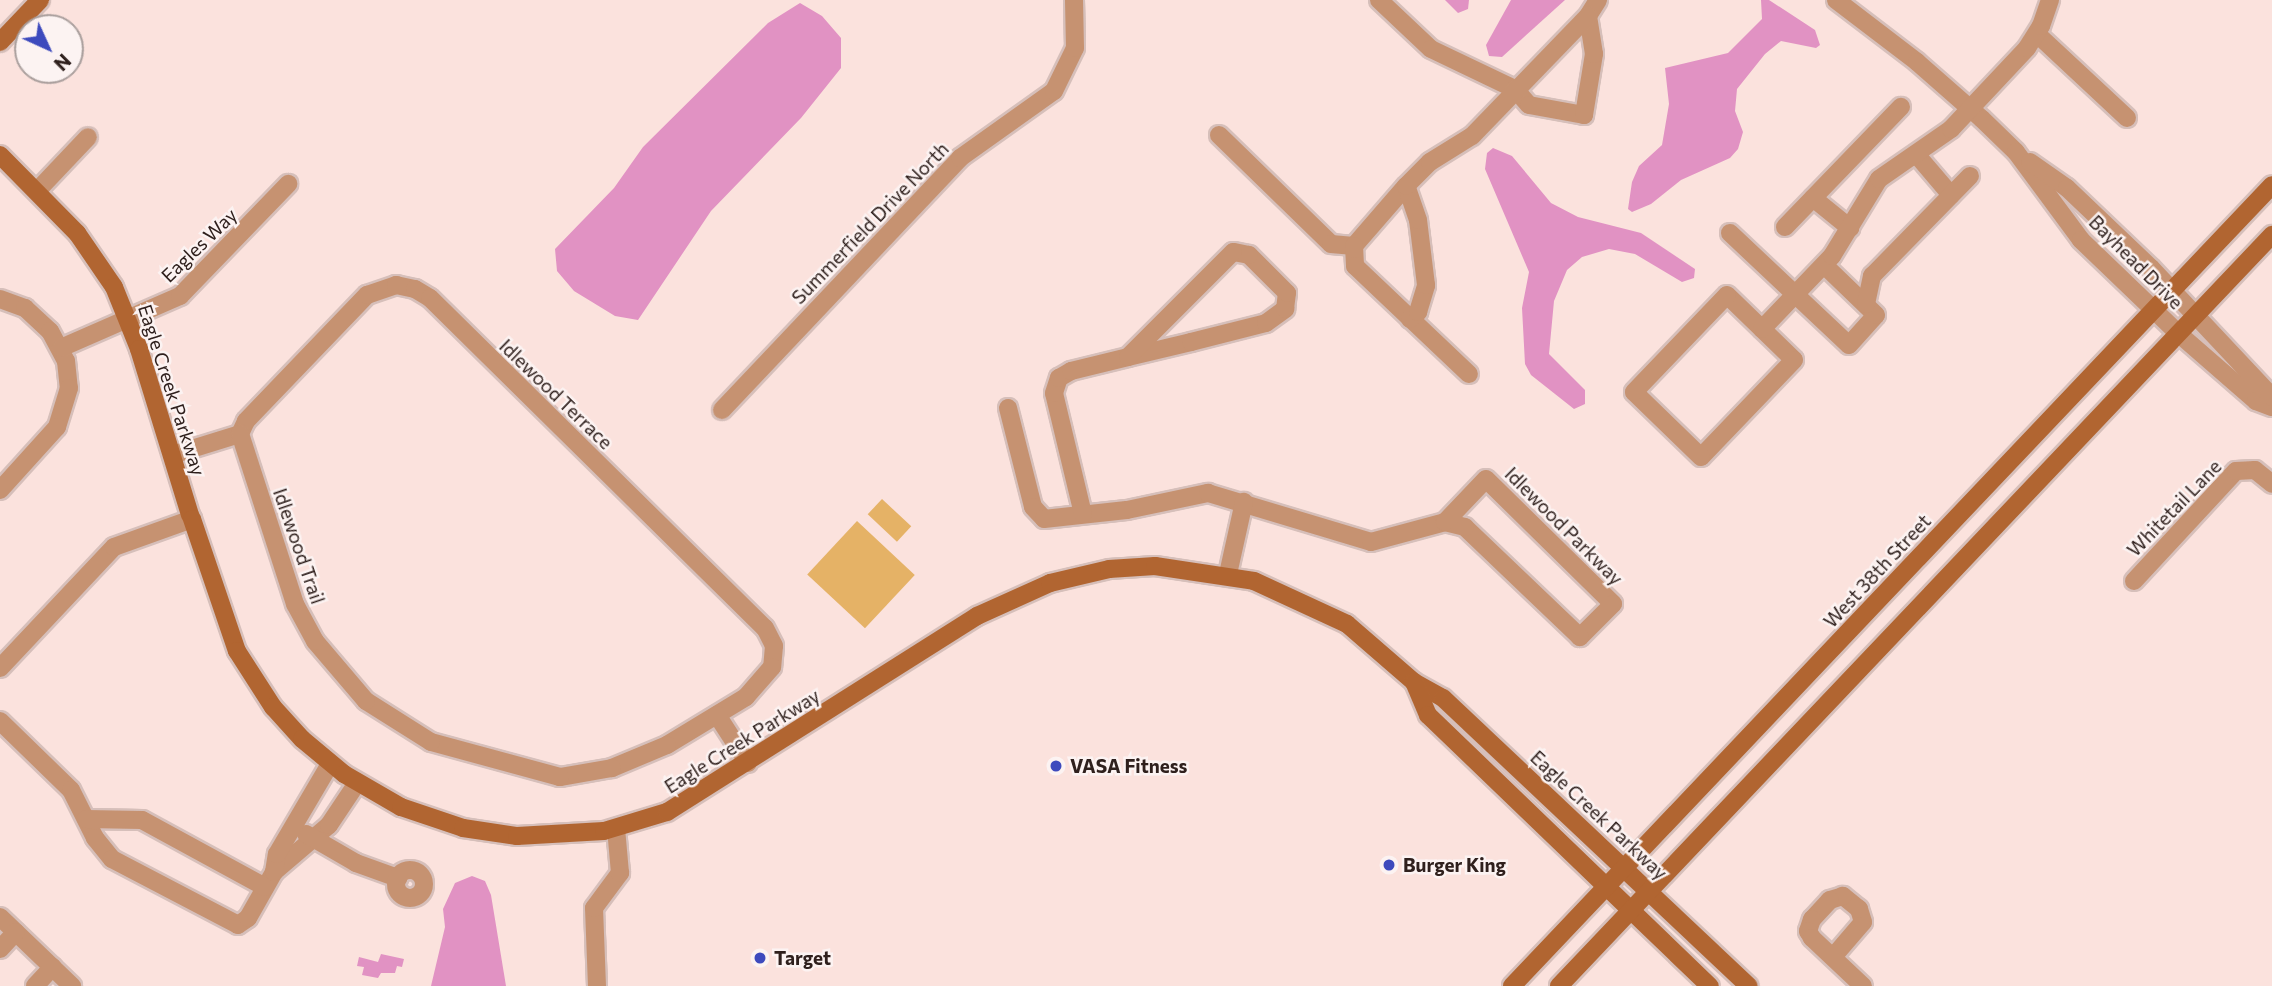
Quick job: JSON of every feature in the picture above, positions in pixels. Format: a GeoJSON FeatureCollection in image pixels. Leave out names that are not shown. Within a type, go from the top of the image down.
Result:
{"type":"FeatureCollection","features":[{"type":"Feature","properties":{"kind":"street"},"geometry":{"type":"LineString","coordinates":[[0,42],[40,0]]}},
{"type":"Feature","properties":{"kind":"street","name":"Summerfield Drive North"},"geometry":{"type":"LineString","coordinates":[[722,410],[960,158],[1054,91],[1075,48],[1074,0]]}},
{"type":"Feature","properties":{"kind":"street"},"geometry":{"type":"LineString","coordinates":[[1379,0],[1438,54],[1515,89],[1529,106],[1584,115],[1594,54],[1588,16]]}},
{"type":"Feature","properties":{"kind":"street"},"geometry":{"type":"LineString","coordinates":[[1468,374],[1355,266],[1354,246],[1430,162],[1468,140],[1588,16],[1598,0]]}},
{"type":"Feature","properties":{"kind":"street","name":"Bayhead Drive"},"geometry":{"type":"LineString","coordinates":[[1836,0],[1971,109],[2016,152],[2067,188],[2173,289],[2272,397]]}},
{"type":"Feature","properties":{"kind":"street"},"geometry":{"type":"LineString","coordinates":[[1762,329],[1824,265],[1850,229],[1878,179],[1916,154],[1971,109],[2036,34],[2050,0]]}},
{"type":"Feature","properties":{"kind":"street"},"geometry":{"type":"LineString","coordinates":[[2036,34],[2127,118]]}},
{"type":"Feature","properties":{"kind":"street"},"geometry":{"type":"LineString","coordinates":[[1785,227],[1900,107]]}},
{"type":"Feature","properties":{"kind":"street"},"geometry":{"type":"LineString","coordinates":[[1219,135],[1331,244],[1354,246]]}},
{"type":"Feature","properties":{"kind":"street"},"geometry":{"type":"LineString","coordinates":[[37,191],[88,137]]}},
{"type":"Feature","properties":{"kind":"street","name":"Bayhead Drive"},"geometry":{"type":"LineString","coordinates":[[2016,152],[2081,240],[2179,334],[2256,401],[2272,407]]}},
{"type":"Feature","properties":{"kind":"street"},"geometry":{"type":"LineString","coordinates":[[1916,154],[1951,195]]}},
{"type":"Feature","properties":{"kind":"street","name":"Eagle Creek Parkway"},"geometry":{"type":"LineString","coordinates":[[0,155],[87,245],[128,319],[220,611],[242,661],[273,707],[330,764],[357,783],[421,815],[484,832],[550,837],[616,828],[667,812],[977,616],[1025,592],[1082,574],[1122,568],[1169,566],[1227,574],[1279,589],[1347,624],[1414,682],[1443,698],[1749,986]]}},
{"type":"Feature","properties":{"kind":"street"},"geometry":{"type":"LineString","coordinates":[[1866,304],[1872,276],[1970,176]]}},
{"type":"Feature","properties":{"kind":"street","name":"Eagles Way"},"geometry":{"type":"LineString","coordinates":[[61,348],[186,291],[289,184]]}},
{"type":"Feature","properties":{"kind":"street","name":"West 38th Street"},"geometry":{"type":"LineString","coordinates":[[1512,986],[2272,185]]}},
{"type":"Feature","properties":{"kind":"street"},"geometry":{"type":"LineString","coordinates":[[1406,186],[1418,219],[1426,285],[1418,312],[1410,319]]}},
{"type":"Feature","properties":{"kind":"street"},"geometry":{"type":"LineString","coordinates":[[1813,198],[1850,229]]}},
{"type":"Feature","properties":{"kind":"street"},"geometry":{"type":"LineString","coordinates":[[1730,233],[1849,345],[1876,315],[1824,265]]}},
{"type":"Feature","properties":{"kind":"street"},"geometry":{"type":"LineString","coordinates":[[1559,986],[2272,235]]}},
{"type":"Feature","properties":{"kind":"street"},"geometry":{"type":"LineString","coordinates":[[1083,514],[1054,389],[1059,378],[1071,371],[1128,358],[1227,333],[1272,320],[1289,300],[1283,288],[1240,252],[1225,257],[1128,358]]}},
{"type":"Feature","properties":{"kind":"street","name":"Idlewood Terrace"},"geometry":{"type":"LineString","coordinates":[[240,434],[246,421],[367,295],[396,285],[421,291],[770,634],[775,654],[765,680],[717,715]]}},
{"type":"Feature","properties":{"kind":"street"},"geometry":{"type":"LineString","coordinates":[[1727,295],[1762,329],[1794,360],[1701,457],[1634,393],[1727,295]]}},
{"type":"Feature","properties":{"kind":"street"},"geometry":{"type":"LineString","coordinates":[[0,299],[36,316],[61,348],[69,388],[63,415],[45,444],[0,490]]}},
{"type":"Feature","properties":{"kind":"street"},"geometry":{"type":"LineString","coordinates":[[1009,408],[1034,510],[1050,520],[1137,508],[1198,494],[1244,502],[1371,542],[1445,522]]}},
{"type":"Feature","properties":{"kind":"street"},"geometry":{"type":"LineString","coordinates":[[172,455],[240,434]]}},
{"type":"Feature","properties":{"kind":"street","name":"Idlewood Trail"},"geometry":{"type":"LineString","coordinates":[[240,434],[295,604],[332,666],[372,706],[424,739],[482,760],[560,777],[639,759],[717,715]]}},
{"type":"Feature","properties":{"kind":"street","name":"Whitetail Lane"},"geometry":{"type":"LineString","coordinates":[[2134,581],[2236,471],[2258,471],[2272,484]]}},
{"type":"Feature","properties":{"kind":"street","name":"Idlewood Parkway"},"geometry":{"type":"LineString","coordinates":[[1486,479],[1613,604],[1580,637],[1465,527],[1445,522],[1486,479]]}},
{"type":"Feature","properties":{"kind":"street"},"geometry":{"type":"LineString","coordinates":[[1227,574],[1244,502]]}},
{"type":"Feature","properties":{"kind":"street"},"geometry":{"type":"LineString","coordinates":[[0,668],[114,547],[191,517]]}},
{"type":"Feature","properties":{"kind":"street","name":"Eagle Creek Parkway"},"geometry":{"type":"LineString","coordinates":[[1414,682],[1428,715],[1710,986]]}},
{"type":"Feature","properties":{"kind":"street"},"geometry":{"type":"LineString","coordinates":[[717,715],[748,763]]}},
{"type":"Feature","properties":{"kind":"street"},"geometry":{"type":"LineString","coordinates":[[0,721],[66,784],[113,859],[237,925],[248,918],[270,880],[277,854],[330,764]]}},
{"type":"Feature","properties":{"kind":"street"},"geometry":{"type":"LineString","coordinates":[[270,880],[314,839],[357,783]]}},
{"type":"Feature","properties":{"kind":"street"},"geometry":{"type":"LineString","coordinates":[[86,819],[142,820],[270,880]]}},
{"type":"Feature","properties":{"kind":"street"},"geometry":{"type":"LineString","coordinates":[[293,828],[356,863],[398,878]]}},
{"type":"Feature","properties":{"kind":"street"},"geometry":{"type":"LineString","coordinates":[[597,986],[594,908],[620,873],[616,828]]}},
{"type":"Feature","properties":{"kind":"street"},"geometry":{"type":"LineString","coordinates":[[0,917],[72,986]]}},
{"type":"Feature","properties":{"kind":"street"},"geometry":{"type":"LineString","coordinates":[[0,949],[16,932]]}},
{"type":"Feature","properties":{"kind":"street"},"geometry":{"type":"LineString","coordinates":[[1833,957],[1863,986]]}},
{"type":"Feature","properties":{"kind":"street"},"geometry":{"type":"LineString","coordinates":[[35,986],[53,967]]}},
{"type":"Feature","properties":{"kind":"shaded area"},"geometry":{"type":"Polygon","coordinates":[[[1445,0],[1469,0],[1468,9],[1458,13],[1445,0]]]}},
{"type":"Feature","properties":{"kind":"shaded area"},"geometry":{"type":"Polygon","coordinates":[[[1511,0],[1565,0],[1502,57],[1489,56],[1486,45],[1511,0]]]}},
{"type":"Feature","properties":{"kind":"shaded area"},"geometry":{"type":"Polygon","coordinates":[[[1761,0],[1769,0],[1815,30],[1820,45],[1816,48],[1781,41],[1765,54],[1737,89],[1735,111],[1743,132],[1738,149],[1730,158],[1681,180],[1651,204],[1632,212],[1628,209],[1632,182],[1639,166],[1662,145],[1669,104],[1665,68],[1728,53],[1762,19],[1761,0]]]}},
{"type":"Feature","properties":{"kind":"shaded area"},"geometry":{"type":"Polygon","coordinates":[[[800,3],[822,16],[841,38],[841,68],[801,118],[711,211],[638,320],[615,316],[574,291],[557,271],[555,249],[614,188],[643,147],[768,23],[800,3]]]}},
{"type":"Feature","properties":{"kind":"shaded area"},"geometry":{"type":"Polygon","coordinates":[[[1493,148],[1512,156],[1551,203],[1578,217],[1641,233],[1695,269],[1694,278],[1682,282],[1635,254],[1609,249],[1582,257],[1567,270],[1554,301],[1549,354],[1585,390],[1585,404],[1574,409],[1531,375],[1525,364],[1522,308],[1529,272],[1485,169],[1487,153],[1493,148]]]}},
{"type":"Feature","properties":{"kind":"shaded area"},"geometry":{"type":"Polygon","coordinates":[[[882,499],[911,526],[897,542],[868,514],[882,499]]]}},
{"type":"Feature","properties":{"kind":"shaded area"},"geometry":{"type":"Polygon","coordinates":[[[857,521],[915,575],[865,628],[807,574],[857,521]]]}},
{"type":"Feature","properties":{"kind":"shaded area"},"geometry":{"type":"Polygon","coordinates":[[[472,876],[485,881],[491,895],[506,986],[431,986],[445,927],[443,909],[455,883],[472,876]]]}},
{"type":"Feature","properties":{"kind":"shaded area"},"geometry":{"type":"Polygon","coordinates":[[[381,954],[404,959],[402,967],[397,966],[395,973],[381,973],[378,978],[362,975],[364,967],[357,966],[359,957],[378,962],[381,954]]]}},
{"type":"Feature","properties":{"kind":"place","name":"VASA Fitness"},"geometry":{"type":"Point","coordinates":[1056,766]}},
{"type":"Feature","properties":{"kind":"place","name":"Burger King"},"geometry":{"type":"Point","coordinates":[1389,865]}},
{"type":"Feature","properties":{"kind":"place","name":"Target"},"geometry":{"type":"Point","coordinates":[760,958]}}]}
